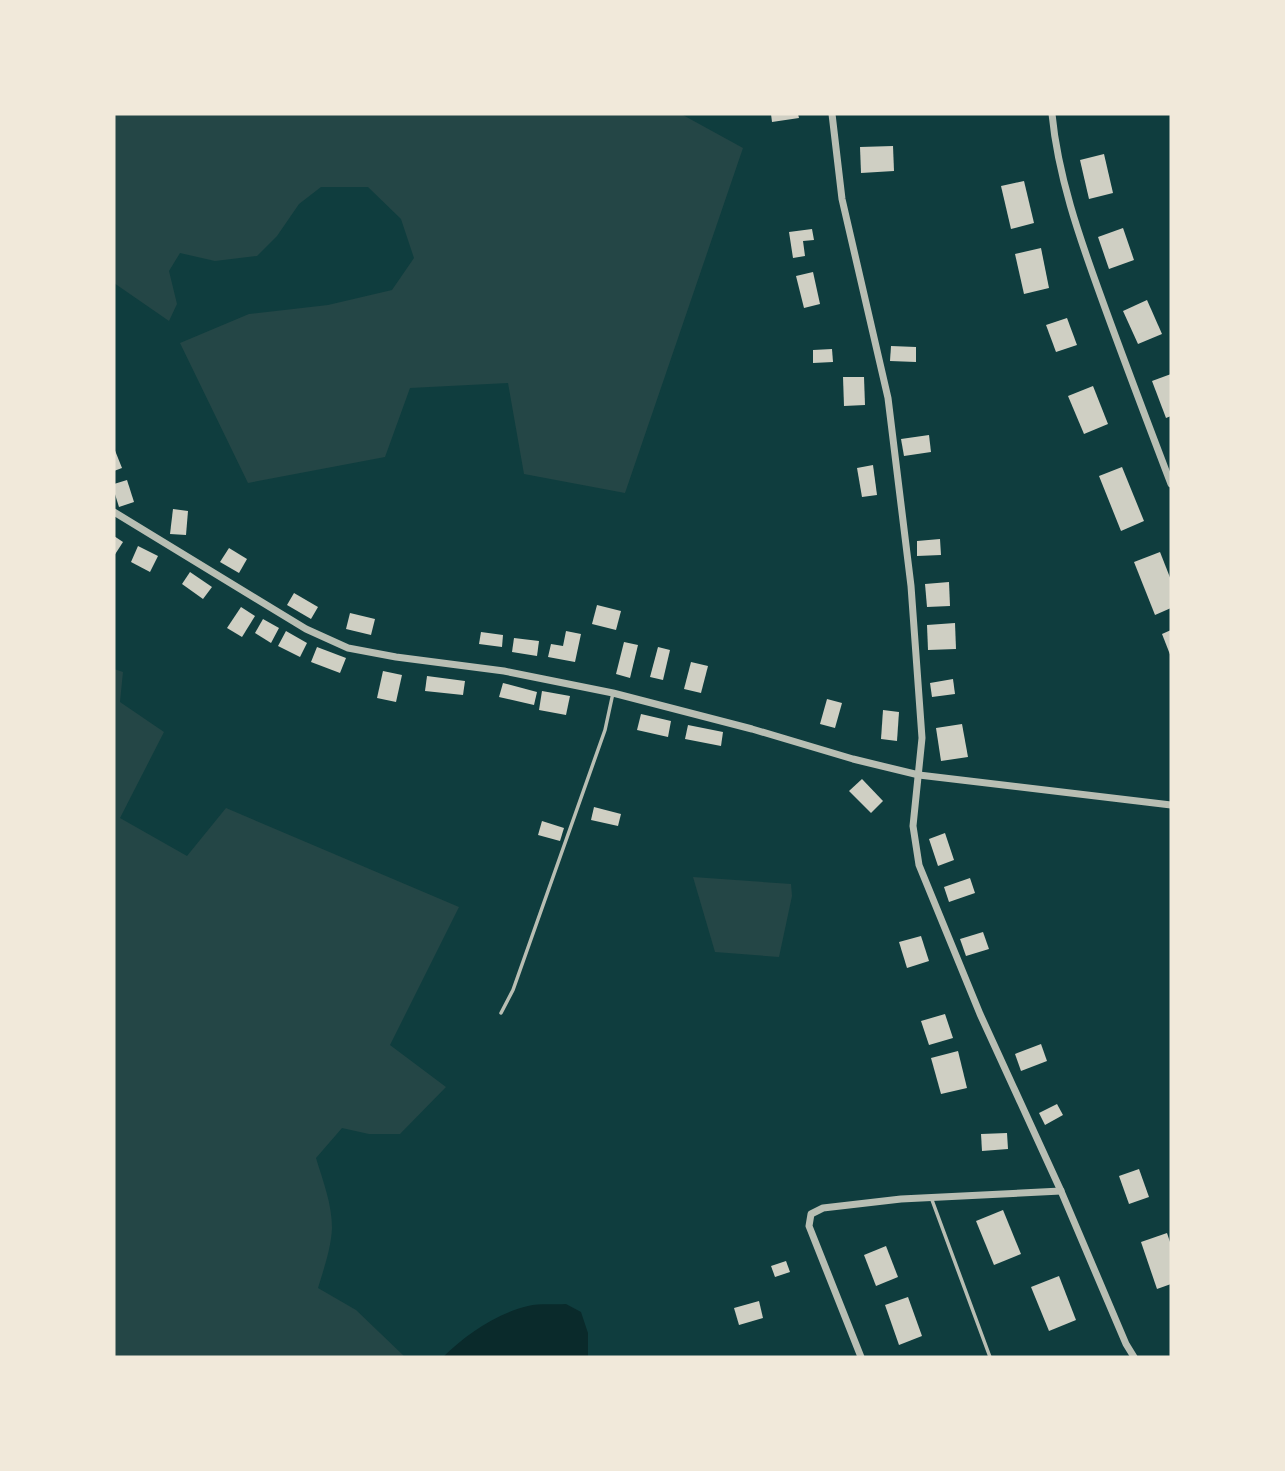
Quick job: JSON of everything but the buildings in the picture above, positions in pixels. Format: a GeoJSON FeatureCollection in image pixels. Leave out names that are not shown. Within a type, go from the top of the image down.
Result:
{"type":"FeatureCollection","features":[{"type":"Feature","properties":{"kind":"street"},"geometry":{"type":"LineString","coordinates":[[832,114],[842,198],[888,398],[911,586],[922,738],[913,826],[919,866],[980,1014],[1133,1357]]}},
{"type":"Feature","properties":{"kind":"street"},"geometry":{"type":"LineString","coordinates":[[1052,114],[1055,147],[1082,242],[1129,376],[1171,484]]}},
{"type":"Feature","properties":{"kind":"street"},"geometry":{"type":"LineString","coordinates":[[114,512],[306,629],[348,648],[504,671],[613,693],[919,775],[1171,805]]}},
{"type":"Feature","properties":{"kind":"street"},"geometry":{"type":"LineString","coordinates":[[861,1357],[809,1226],[811,1214],[823,1208],[901,1199],[1061,1191]]}},
{"type":"Feature","properties":{"kind":"lane"},"geometry":{"type":"LineString","coordinates":[[501,1013],[513,990],[597,754],[613,693]]}},
{"type":"Feature","properties":{"kind":"lane"},"geometry":{"type":"LineString","coordinates":[[932,1198],[990,1357]]}},
{"type":"Feature","properties":{"kind":"shaded area"},"geometry":{"type":"Polygon","coordinates":[[[114,114],[681,114],[743,148],[625,493],[524,474],[508,383],[410,388],[385,457],[248,483],[180,343],[249,314],[328,305],[392,290],[414,258],[401,219],[368,187],[321,187],[299,204],[277,236],[257,256],[215,261],[180,253],[169,271],[177,304],[169,321],[114,283],[114,114]]]}},
{"type":"Feature","properties":{"kind":"shaded area"},"geometry":{"type":"Polygon","coordinates":[[[114,669],[123,672],[120,702],[164,732],[120,818],[187,856],[226,808],[459,907],[390,1045],[446,1087],[400,1134],[369,1134],[342,1128],[316,1158],[332,1219],[329,1251],[318,1288],[356,1310],[405,1357],[114,1357],[114,669]]]}},
{"type":"Feature","properties":{"kind":"shaded area"},"geometry":{"type":"Polygon","coordinates":[[[693,877],[791,884],[792,896],[779,957],[715,952],[693,877]]]}},
{"type":"Feature","properties":{"kind":"shaded area"},"geometry":{"type":"Polygon","coordinates":[[[566,1304],[581,1312],[588,1333],[588,1357],[443,1357],[471,1333],[516,1309],[533,1305],[566,1304]]]}}]}
